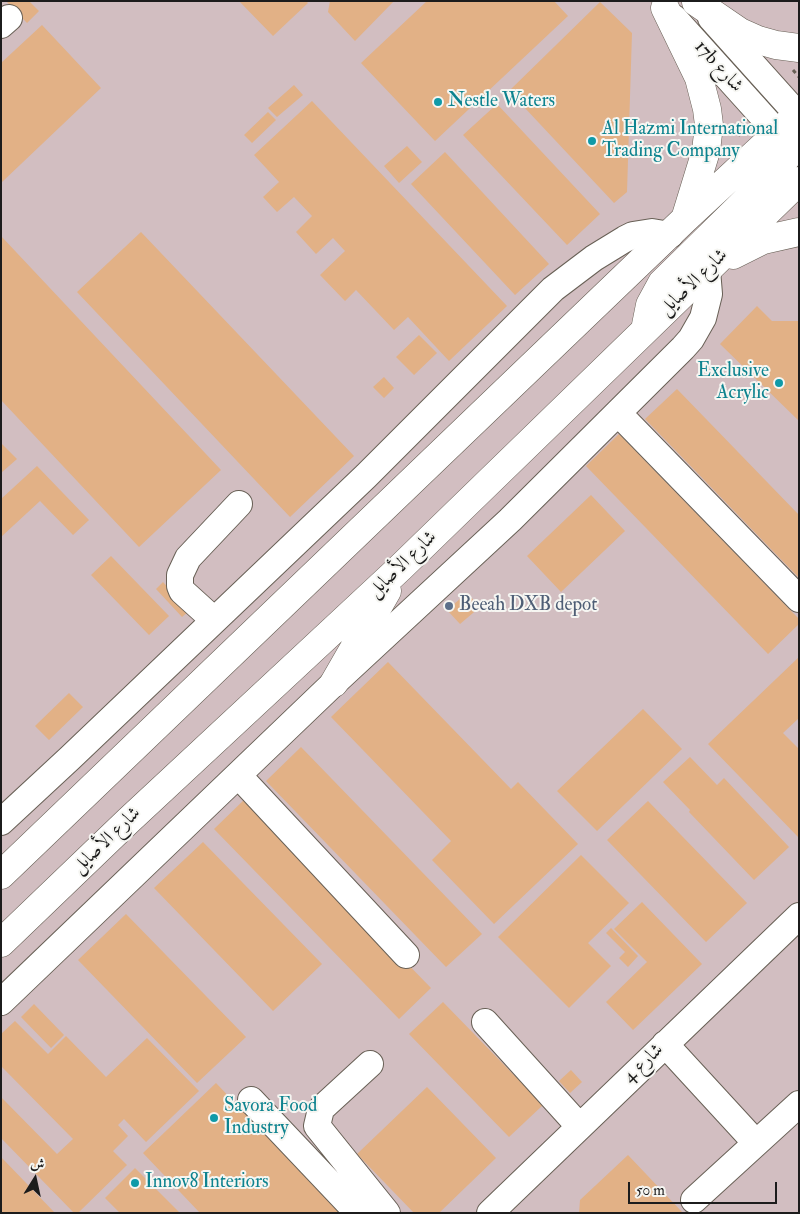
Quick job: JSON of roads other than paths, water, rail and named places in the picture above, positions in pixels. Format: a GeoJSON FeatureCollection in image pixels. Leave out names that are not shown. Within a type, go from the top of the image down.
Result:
{"type":"FeatureCollection","features":[{"type":"Feature","properties":{"kind":"main road"},"geometry":{"type":"LineString","coordinates":[[696,2],[740,32],[776,45],[799,48]]}},
{"type":"Feature","properties":{"kind":"main road"},"geometry":{"type":"LineString","coordinates":[[661,4],[699,78],[709,125],[706,152],[678,227]]}},
{"type":"Feature","properties":{"kind":"main road"},"geometry":{"type":"LineString","coordinates":[[1,875],[678,227],[795,130]]}},
{"type":"Feature","properties":{"kind":"main road"},"geometry":{"type":"LineString","coordinates":[[645,330],[650,305],[662,284],[775,172],[795,130]]}},
{"type":"Feature","properties":{"kind":"main road","name":"شارع الأصايل"},"geometry":{"type":"LineString","coordinates":[[1,943],[128,821],[400,568],[799,181]]}},
{"type":"Feature","properties":{"kind":"main road"},"geometry":{"type":"LineString","coordinates":[[709,268],[763,240],[799,232]]}},
{"type":"Feature","properties":{"kind":"main road"},"geometry":{"type":"LineString","coordinates":[[334,683],[400,568]]}},
{"type":"Feature","properties":{"kind":"street","name":"17b شارع"},"geometry":{"type":"LineString","coordinates":[[696,2],[795,130]]}},
{"type":"Feature","properties":{"kind":"street","name":"17b شارع"},"geometry":{"type":"LineString","coordinates":[[661,4],[795,130]]}},
{"type":"Feature","properties":{"kind":"street"},"geometry":{"type":"LineString","coordinates":[[1,822],[366,476],[553,289],[594,258],[633,235],[678,227]]}},
{"type":"Feature","properties":{"kind":"street"},"geometry":{"type":"LineString","coordinates":[[1,1002],[334,683],[510,520],[683,348],[698,329],[703,318],[708,294],[709,268]]}},
{"type":"Feature","properties":{"kind":"street"},"geometry":{"type":"LineString","coordinates":[[618,413],[799,599]]}},
{"type":"Feature","properties":{"kind":"street"},"geometry":{"type":"LineString","coordinates":[[214,620],[182,591],[180,575],[188,558],[239,504]]}},
{"type":"Feature","properties":{"kind":"street"},"geometry":{"type":"LineString","coordinates":[[238,776],[406,955]]}},
{"type":"Feature","properties":{"kind":"street","name":"شارع 4"},"geometry":{"type":"LineString","coordinates":[[497,1210],[580,1126],[799,916]]}},
{"type":"Feature","properties":{"kind":"street"},"geometry":{"type":"LineString","coordinates":[[485,1022],[580,1126]]}},
{"type":"Feature","properties":{"kind":"street"},"geometry":{"type":"LineString","coordinates":[[665,1044],[756,1143]]}},
{"type":"Feature","properties":{"kind":"street"},"geometry":{"type":"LineString","coordinates":[[370,1064],[321,1109],[317,1126],[387,1213]]}},
{"type":"Feature","properties":{"kind":"street"},"geometry":{"type":"LineString","coordinates":[[251,1100],[358,1213]]}},
{"type":"Feature","properties":{"kind":"street"},"geometry":{"type":"LineString","coordinates":[[694,1200],[799,1104]]}},
{"type":"Feature","properties":{"kind":"place","name":"Nestle Waters"},"geometry":{"type":"Point","coordinates":[438,102]}},
{"type":"Feature","properties":{"kind":"place","name":"Al Hazmi International Trading Company"},"geometry":{"type":"Point","coordinates":[592,141]}},
{"type":"Feature","properties":{"kind":"place","name":"Exclusive Acrylic"},"geometry":{"type":"Point","coordinates":[779,383]}},
{"type":"Feature","properties":{"kind":"place","name":"Beeah DXB depot"},"geometry":{"type":"Point","coordinates":[449,606]}},
{"type":"Feature","properties":{"kind":"place","name":"Savora Food Industry"},"geometry":{"type":"Point","coordinates":[214,1118]}},
{"type":"Feature","properties":{"kind":"place","name":"Innov8 Interiors"},"geometry":{"type":"Point","coordinates":[135,1183]}}]}
